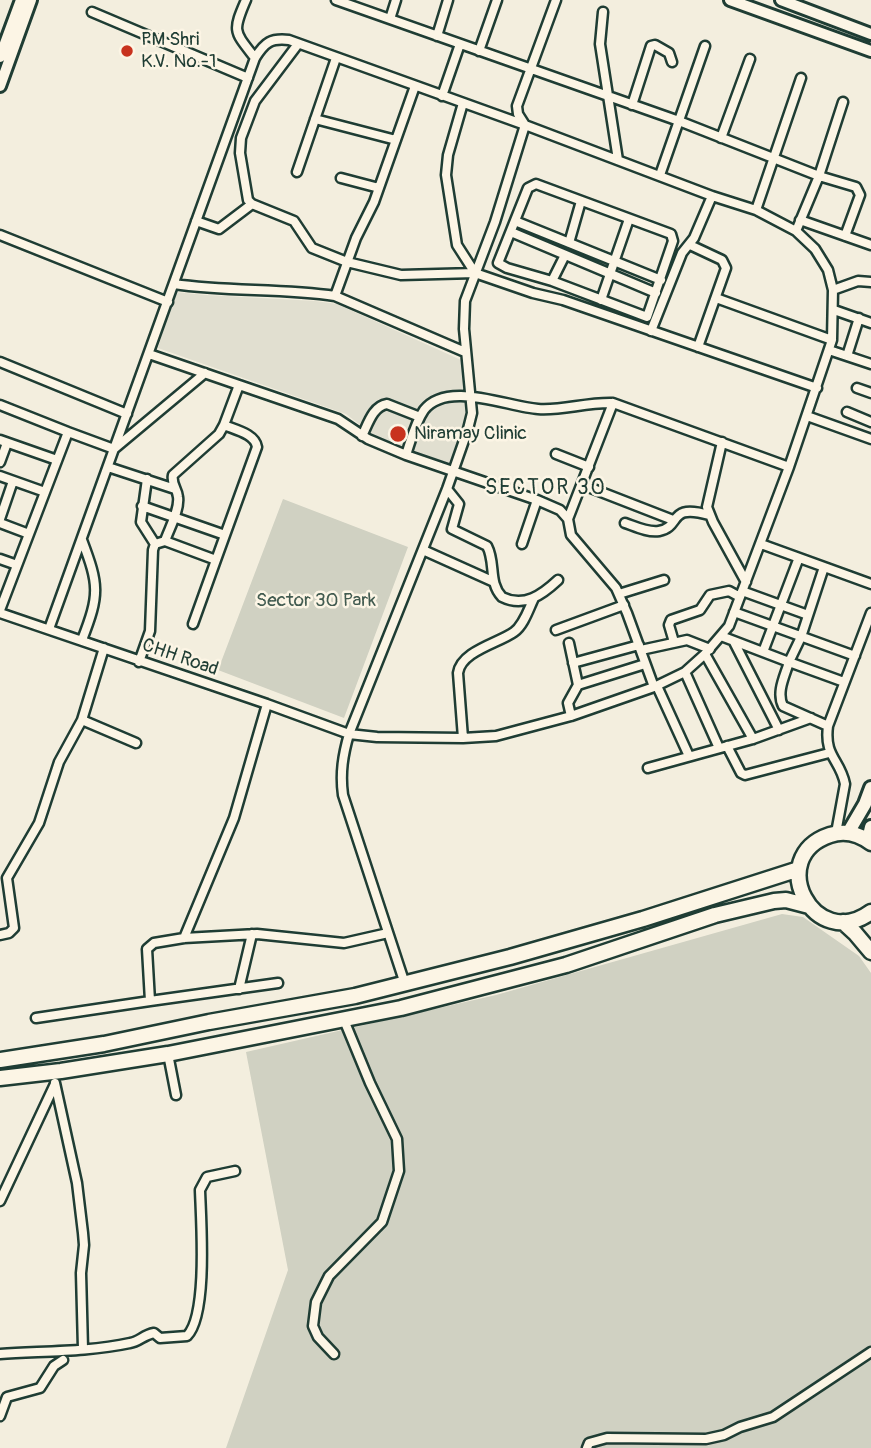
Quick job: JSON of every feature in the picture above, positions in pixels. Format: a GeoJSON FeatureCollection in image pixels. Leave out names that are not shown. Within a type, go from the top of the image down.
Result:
{"type":"FeatureCollection","features":[{"type":"Feature","properties":{"kind":"highway"},"geometry":{"type":"LineString","coordinates":[[870,837],[842,833],[822,838],[806,852],[799,869],[801,891],[809,906],[826,919],[854,921],[871,912]]}},
{"type":"Feature","properties":{"kind":"highway"},"geometry":{"type":"LineString","coordinates":[[0,1060],[355,996],[630,923],[799,869]]}},
{"type":"Feature","properties":{"kind":"highway"},"geometry":{"type":"LineString","coordinates":[[0,1078],[58,1077],[344,1020],[566,965],[715,915],[774,901],[809,906]]}},
{"type":"Feature","properties":{"kind":"highway"},"geometry":{"type":"LineString","coordinates":[[843,922],[871,952]]}},
{"type":"Feature","properties":{"kind":"main road"},"geometry":{"type":"LineString","coordinates":[[842,833],[865,804],[871,788]]}},
{"type":"Feature","properties":{"kind":"street"},"geometry":{"type":"LineString","coordinates":[[0,57],[21,0]]}},
{"type":"Feature","properties":{"kind":"street"},"geometry":{"type":"LineString","coordinates":[[0,86],[31,0]]}},
{"type":"Feature","properties":{"kind":"street"},"geometry":{"type":"LineString","coordinates":[[49,629],[255,58],[237,32],[236,22],[246,0]]}},
{"type":"Feature","properties":{"kind":"street"},"geometry":{"type":"LineString","coordinates":[[336,0],[679,121],[819,176],[856,187],[860,195],[845,236]]}},
{"type":"Feature","properties":{"kind":"street"},"geometry":{"type":"LineString","coordinates":[[390,19],[396,0]]}},
{"type":"Feature","properties":{"kind":"street"},"geometry":{"type":"LineString","coordinates":[[437,36],[448,0]]}},
{"type":"Feature","properties":{"kind":"street"},"geometry":{"type":"LineString","coordinates":[[479,51],[497,0]]}},
{"type":"Feature","properties":{"kind":"street"},"geometry":{"type":"LineString","coordinates":[[405,984],[343,794],[342,765],[349,734],[454,471],[472,413],[465,352],[465,301],[496,218],[525,125],[518,114],[517,106],[556,0]]}},
{"type":"Feature","properties":{"kind":"street"},"geometry":{"type":"LineString","coordinates":[[730,0],[871,51]]}},
{"type":"Feature","properties":{"kind":"street"},"geometry":{"type":"LineString","coordinates":[[781,0],[871,34]]}},
{"type":"Feature","properties":{"kind":"street"},"geometry":{"type":"LineString","coordinates":[[92,12],[248,78]]}},
{"type":"Feature","properties":{"kind":"street"},"geometry":{"type":"LineString","coordinates":[[603,12],[600,44],[618,160]]}},
{"type":"Feature","properties":{"kind":"street","name":"CHH Road"},"geometry":{"type":"LineString","coordinates":[[0,611],[349,734],[463,738],[496,736],[571,716],[655,687],[685,672],[707,652],[721,636],[734,612],[789,467],[832,340],[833,289],[828,270],[815,249],[796,231],[756,210],[298,44],[276,39],[264,43],[255,58]]}},
{"type":"Feature","properties":{"kind":"street"},"geometry":{"type":"LineString","coordinates":[[298,44],[255,101],[241,138],[240,153],[247,194],[252,204],[294,221],[312,248],[348,262],[401,275],[475,273],[533,293],[563,300],[817,388]]}},
{"type":"Feature","properties":{"kind":"street"},"geometry":{"type":"LineString","coordinates":[[442,96],[460,44]]}},
{"type":"Feature","properties":{"kind":"street"},"geometry":{"type":"LineString","coordinates":[[632,105],[651,46],[655,45],[669,53],[672,62]]}},
{"type":"Feature","properties":{"kind":"street"},"geometry":{"type":"LineString","coordinates":[[660,176],[705,46]]}},
{"type":"Feature","properties":{"kind":"street"},"geometry":{"type":"LineString","coordinates":[[297,172],[336,58]]}},
{"type":"Feature","properties":{"kind":"street"},"geometry":{"type":"LineString","coordinates":[[721,138],[750,59]]}},
{"type":"Feature","properties":{"kind":"street"},"geometry":{"type":"LineString","coordinates":[[756,210],[801,78]]}},
{"type":"Feature","properties":{"kind":"street"},"geometry":{"type":"LineString","coordinates":[[335,296],[356,238],[379,188],[415,86]]}},
{"type":"Feature","properties":{"kind":"street"},"geometry":{"type":"LineString","coordinates":[[796,231],[819,176],[843,102]]}},
{"type":"Feature","properties":{"kind":"street"},"geometry":{"type":"LineString","coordinates":[[463,103],[447,155],[446,175],[457,245],[475,273]]}},
{"type":"Feature","properties":{"kind":"street"},"geometry":{"type":"LineString","coordinates":[[315,119],[396,140]]}},
{"type":"Feature","properties":{"kind":"street"},"geometry":{"type":"LineString","coordinates":[[341,178],[379,188]]}},
{"type":"Feature","properties":{"kind":"street"},"geometry":{"type":"LineString","coordinates":[[536,184],[581,201],[673,237],[648,317],[498,263],[531,185],[536,184]]}},
{"type":"Feature","properties":{"kind":"street"},"geometry":{"type":"LineString","coordinates":[[651,331],[682,253],[690,245],[712,196]]}},
{"type":"Feature","properties":{"kind":"street"},"geometry":{"type":"LineString","coordinates":[[569,243],[581,201]]}},
{"type":"Feature","properties":{"kind":"street"},"geometry":{"type":"LineString","coordinates":[[196,221],[219,229],[252,204]]}},
{"type":"Feature","properties":{"kind":"street"},"geometry":{"type":"LineString","coordinates":[[496,218],[565,255],[610,274],[658,286]]}},
{"type":"Feature","properties":{"kind":"street"},"geometry":{"type":"LineString","coordinates":[[601,300],[629,219]]}},
{"type":"Feature","properties":{"kind":"street"},"geometry":{"type":"LineString","coordinates":[[800,220],[871,245]]}},
{"type":"Feature","properties":{"kind":"street"},"geometry":{"type":"LineString","coordinates":[[513,226],[615,261],[667,290]]}},
{"type":"Feature","properties":{"kind":"street"},"geometry":{"type":"LineString","coordinates":[[0,235],[168,302]]}},
{"type":"Feature","properties":{"kind":"street"},"geometry":{"type":"LineString","coordinates":[[690,245],[725,263],[726,268],[698,347]]}},
{"type":"Feature","properties":{"kind":"street"},"geometry":{"type":"LineString","coordinates":[[552,281],[565,255]]}},
{"type":"Feature","properties":{"kind":"street"},"geometry":{"type":"LineString","coordinates":[[833,289],[858,281],[871,282]]}},
{"type":"Feature","properties":{"kind":"street"},"geometry":{"type":"LineString","coordinates":[[174,284],[214,290],[317,293],[335,296],[465,352]]}},
{"type":"Feature","properties":{"kind":"street"},"geometry":{"type":"LineString","coordinates":[[716,298],[832,340]]}},
{"type":"Feature","properties":{"kind":"street"},"geometry":{"type":"LineString","coordinates":[[834,310],[871,323]]}},
{"type":"Feature","properties":{"kind":"street"},"geometry":{"type":"LineString","coordinates":[[847,356],[859,318]]}},
{"type":"Feature","properties":{"kind":"street"},"geometry":{"type":"LineString","coordinates":[[829,350],[871,365]]}},
{"type":"Feature","properties":{"kind":"street"},"geometry":{"type":"LineString","coordinates":[[149,354],[338,418],[362,436],[406,455],[561,510],[568,519],[571,535],[624,605],[645,664],[689,756]]}},
{"type":"Feature","properties":{"kind":"street"},"geometry":{"type":"LineString","coordinates":[[0,362],[127,414]]}},
{"type":"Feature","properties":{"kind":"street"},"geometry":{"type":"LineString","coordinates":[[114,449],[205,373]]}},
{"type":"Feature","properties":{"kind":"street"},"geometry":{"type":"LineString","coordinates":[[165,541],[178,503],[173,475],[219,434],[239,385]]}},
{"type":"Feature","properties":{"kind":"street"},"geometry":{"type":"LineString","coordinates":[[857,388],[871,393]]}},
{"type":"Feature","properties":{"kind":"street"},"geometry":{"type":"LineString","coordinates":[[406,455],[425,409],[438,400],[471,396],[540,410],[591,402],[613,403],[789,467]]}},
{"type":"Feature","properties":{"kind":"street"},"geometry":{"type":"LineString","coordinates":[[568,519],[613,403]]}},
{"type":"Feature","properties":{"kind":"street"},"geometry":{"type":"LineString","coordinates":[[362,436],[381,405],[387,404],[420,417]]}},
{"type":"Feature","properties":{"kind":"street"},"geometry":{"type":"LineString","coordinates":[[0,405],[114,449]]}},
{"type":"Feature","properties":{"kind":"street"},"geometry":{"type":"LineString","coordinates":[[847,412],[871,422]]}},
{"type":"Feature","properties":{"kind":"street"},"geometry":{"type":"LineString","coordinates":[[807,416],[871,439]]}},
{"type":"Feature","properties":{"kind":"street"},"geometry":{"type":"LineString","coordinates":[[193,624],[257,447],[251,437],[224,425]]}},
{"type":"Feature","properties":{"kind":"street"},"geometry":{"type":"LineString","coordinates":[[0,611],[68,432]]}},
{"type":"Feature","properties":{"kind":"street"},"geometry":{"type":"LineString","coordinates":[[0,463],[4,441],[57,460]]}},
{"type":"Feature","properties":{"kind":"street"},"geometry":{"type":"LineString","coordinates":[[722,442],[708,496],[709,515],[743,590]]}},
{"type":"Feature","properties":{"kind":"street"},"geometry":{"type":"LineString","coordinates":[[556,454],[589,467]]}},
{"type":"Feature","properties":{"kind":"street"},"geometry":{"type":"LineString","coordinates":[[108,467],[175,489]]}},
{"type":"Feature","properties":{"kind":"street"},"geometry":{"type":"LineString","coordinates":[[0,476],[45,492]]}},
{"type":"Feature","properties":{"kind":"street"},"geometry":{"type":"LineString","coordinates":[[147,479],[141,522],[155,544]]}},
{"type":"Feature","properties":{"kind":"street"},"geometry":{"type":"LineString","coordinates":[[13,481],[0,521],[29,534]]}},
{"type":"Feature","properties":{"kind":"street"},"geometry":{"type":"LineString","coordinates":[[583,485],[673,520]]}},
{"type":"Feature","properties":{"kind":"street"},"geometry":{"type":"LineString","coordinates":[[447,489],[460,504],[452,530],[487,546],[491,554],[492,581],[499,594],[519,602],[534,598],[558,580]]}},
{"type":"Feature","properties":{"kind":"street"},"geometry":{"type":"LineString","coordinates":[[522,544],[537,500]]}},
{"type":"Feature","properties":{"kind":"street"},"geometry":{"type":"LineString","coordinates":[[142,506],[225,535]]}},
{"type":"Feature","properties":{"kind":"street"},"geometry":{"type":"LineString","coordinates":[[625,523],[656,532],[666,528],[688,511],[709,515]]}},
{"type":"Feature","properties":{"kind":"street"},"geometry":{"type":"LineString","coordinates":[[82,540],[94,571],[97,594],[95,608],[82,640]]}},
{"type":"Feature","properties":{"kind":"street"},"geometry":{"type":"LineString","coordinates":[[155,544],[165,541],[216,560]]}},
{"type":"Feature","properties":{"kind":"street"},"geometry":{"type":"LineString","coordinates":[[139,662],[150,631],[155,544]]}},
{"type":"Feature","properties":{"kind":"street"},"geometry":{"type":"LineString","coordinates":[[761,544],[798,560],[871,584]]}},
{"type":"Feature","properties":{"kind":"street"},"geometry":{"type":"LineString","coordinates":[[423,550],[492,581]]}},
{"type":"Feature","properties":{"kind":"street"},"geometry":{"type":"LineString","coordinates":[[0,559],[17,565]]}},
{"type":"Feature","properties":{"kind":"street"},"geometry":{"type":"LineString","coordinates":[[763,652],[798,560]]}},
{"type":"Feature","properties":{"kind":"street"},"geometry":{"type":"LineString","coordinates":[[824,568],[801,637],[789,662],[780,700],[783,706],[828,726]]}},
{"type":"Feature","properties":{"kind":"street"},"geometry":{"type":"LineString","coordinates":[[618,594],[664,580]]}},
{"type":"Feature","properties":{"kind":"street"},"geometry":{"type":"LineString","coordinates":[[674,642],[669,625],[671,620],[700,610],[712,594],[743,590],[808,615]]}},
{"type":"Feature","properties":{"kind":"street"},"geometry":{"type":"LineString","coordinates":[[463,738],[458,673],[460,664],[488,644],[517,630],[534,598]]}},
{"type":"Feature","properties":{"kind":"street"},"geometry":{"type":"LineString","coordinates":[[556,630],[624,605]]}},
{"type":"Feature","properties":{"kind":"street"},"geometry":{"type":"LineString","coordinates":[[734,612],[855,656]]}},
{"type":"Feature","properties":{"kind":"street"},"geometry":{"type":"LineString","coordinates":[[842,833],[844,776],[829,753],[826,739],[828,726],[871,613]]}},
{"type":"Feature","properties":{"kind":"street"},"geometry":{"type":"LineString","coordinates":[[721,636],[844,682]]}},
{"type":"Feature","properties":{"kind":"street"},"geometry":{"type":"LineString","coordinates":[[573,663],[691,640],[707,652],[753,739]]}},
{"type":"Feature","properties":{"kind":"street"},"geometry":{"type":"LineString","coordinates":[[734,642],[779,730]]}},
{"type":"Feature","properties":{"kind":"street"},"geometry":{"type":"LineString","coordinates":[[569,643],[578,685],[568,703],[571,716]]}},
{"type":"Feature","properties":{"kind":"street"},"geometry":{"type":"LineString","coordinates":[[0,934],[9,933],[14,928],[3,879],[39,823],[59,762],[82,720],[104,648]]}},
{"type":"Feature","properties":{"kind":"street"},"geometry":{"type":"LineString","coordinates":[[578,685],[645,664]]}},
{"type":"Feature","properties":{"kind":"street"},"geometry":{"type":"LineString","coordinates":[[685,672],[723,747],[741,773],[745,775],[829,753]]}},
{"type":"Feature","properties":{"kind":"street"},"geometry":{"type":"LineString","coordinates":[[184,938],[234,818],[267,704]]}},
{"type":"Feature","properties":{"kind":"street"},"geometry":{"type":"LineString","coordinates":[[648,768],[753,739],[811,718]]}},
{"type":"Feature","properties":{"kind":"street"},"geometry":{"type":"LineString","coordinates":[[82,720],[136,743]]}},
{"type":"Feature","properties":{"kind":"street"},"geometry":{"type":"LineString","coordinates":[[149,1001],[147,949],[154,943],[184,938],[252,934],[344,943],[388,933]]}},
{"type":"Feature","properties":{"kind":"street"},"geometry":{"type":"LineString","coordinates":[[239,989],[252,934]]}},
{"type":"Feature","properties":{"kind":"street"},"geometry":{"type":"LineString","coordinates":[[36,1018],[278,983]]}},
{"type":"Feature","properties":{"kind":"street"},"geometry":{"type":"LineString","coordinates":[[334,1354],[318,1337],[313,1326],[316,1302],[329,1276],[382,1222],[399,1171],[397,1139],[344,1020]]}},
{"type":"Feature","properties":{"kind":"street"},"geometry":{"type":"LineString","coordinates":[[59,1051],[58,1077],[77,1183],[84,1245],[81,1279],[83,1349]]}},
{"type":"Feature","properties":{"kind":"street"},"geometry":{"type":"LineString","coordinates":[[168,1054],[176,1095]]}},
{"type":"Feature","properties":{"kind":"street"},"geometry":{"type":"LineString","coordinates":[[0,1201],[58,1077]]}},
{"type":"Feature","properties":{"kind":"street"},"geometry":{"type":"LineString","coordinates":[[0,1354],[135,1343],[143,1335],[155,1333],[160,1338],[187,1336],[195,1323],[201,1278],[200,1190],[207,1177],[235,1171]]}},
{"type":"Feature","properties":{"kind":"street"},"geometry":{"type":"LineString","coordinates":[[587,1448],[589,1443],[607,1438],[706,1439],[724,1435],[773,1417],[871,1352]]}},
{"type":"Feature","properties":{"kind":"street"},"geometry":{"type":"LineString","coordinates":[[0,1416],[7,1397],[40,1388],[51,1370],[62,1360]]}},
{"type":"Feature","properties":{"kind":"shaded area"},"geometry":{"type":"Polygon","coordinates":[[[175,292],[337,304],[461,360],[467,413],[450,465],[377,438],[346,414],[158,348],[175,292]]]}},
{"type":"Feature","properties":{"kind":"green space","name":"Sector 30 Park"},"geometry":{"type":"Polygon","coordinates":[[[283,499],[408,547],[344,718],[218,670],[283,499]]]}},
{"type":"Feature","properties":{"kind":"green space"},"geometry":{"type":"Polygon","coordinates":[[[782,914],[803,917],[859,956],[871,973],[871,1448],[226,1448],[288,1270],[246,1052],[496,995],[782,914]]]}},
{"type":"Feature","properties":{"kind":"place","name":"PM Shri K.V. No.-1"},"geometry":{"type":"Point","coordinates":[127,51]}},
{"type":"Feature","properties":{"kind":"place","name":"Niramay Clinic"},"geometry":{"type":"Point","coordinates":[398,434]}},
{"type":"Feature","properties":{"kind":"district","name":"SECTOR 30"},"geometry":{"type":"Point","coordinates":[546,489]}}]}
